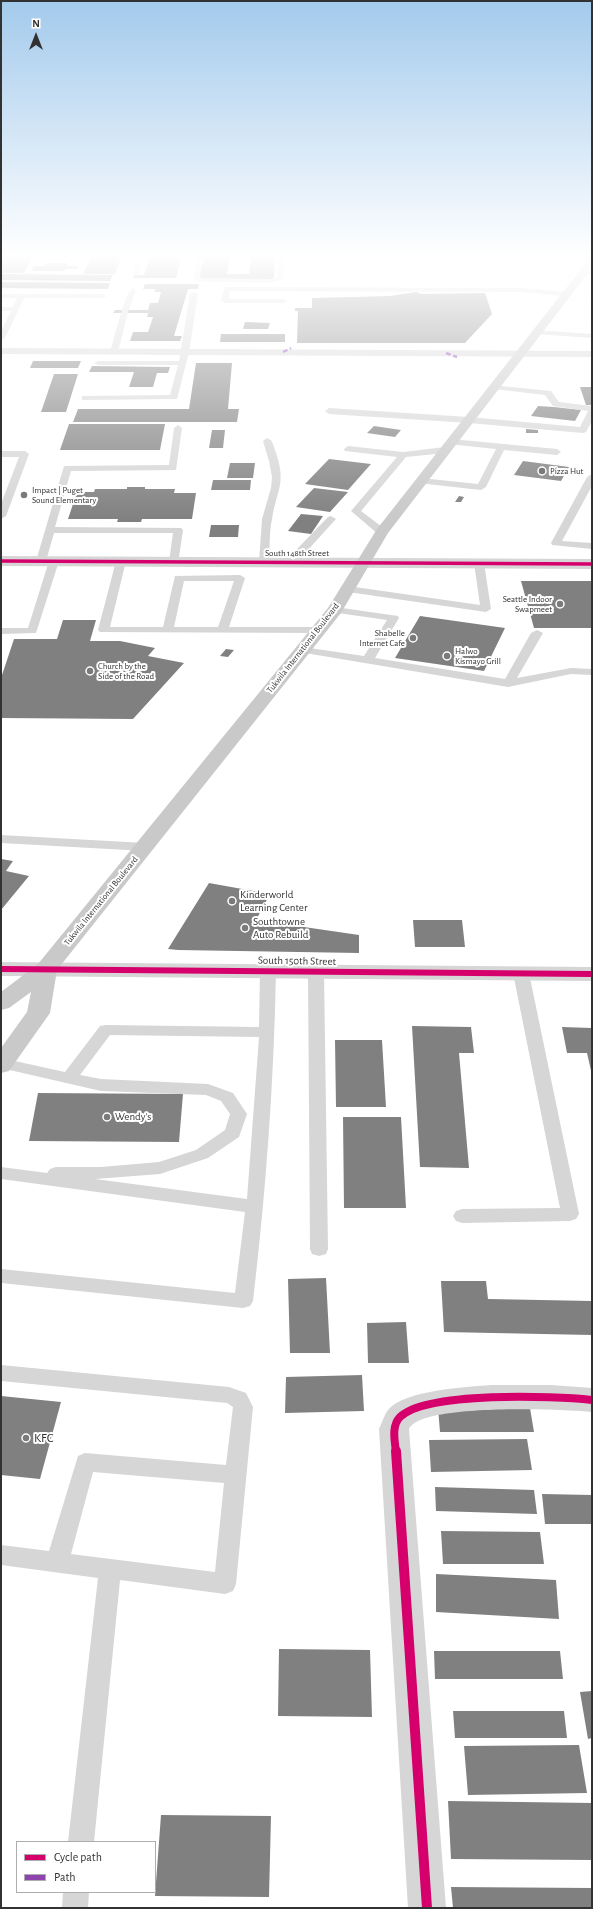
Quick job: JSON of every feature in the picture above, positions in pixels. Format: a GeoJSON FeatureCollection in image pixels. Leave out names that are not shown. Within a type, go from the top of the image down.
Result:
{"type":"FeatureCollection","features":[{"type":"Feature","properties":{"kind":"main road","name":"Tukwila International Boulevard"},"geometry":{"type":"LineString","coordinates":[[1,1003],[46,969],[335,610],[365,563],[382,532],[527,343]]}},
{"type":"Feature","properties":{"kind":"main road","name":"Tukwila International Boulevard"},"geometry":{"type":"LineString","coordinates":[[2,1064],[38,1013],[46,969]]}},
{"type":"Feature","properties":{"kind":"street"},"geometry":{"type":"LineString","coordinates":[[1,351],[114,352],[183,358],[519,353],[592,354]]}},
{"type":"Feature","properties":{"kind":"street","name":"South 148th Street"},"geometry":{"type":"LineString","coordinates":[[1,561],[592,564]]}},
{"type":"Feature","properties":{"kind":"street","name":"South 150th Street"},"geometry":{"type":"LineString","coordinates":[[1,969],[592,974]]}},
{"type":"Feature","properties":{"kind":"street"},"geometry":{"type":"LineString","coordinates":[[427,1908],[394,1428],[400,1417],[414,1409],[441,1401],[510,1398],[574,1398],[592,1400]]}},
{"type":"Feature","properties":{"kind":"lane"},"geometry":{"type":"LineString","coordinates":[[114,352],[116,343]]}},
{"type":"Feature","properties":{"kind":"lane"},"geometry":{"type":"LineString","coordinates":[[85,398],[174,397],[186,343]]}},
{"type":"Feature","properties":{"kind":"lane"},"geometry":{"type":"LineString","coordinates":[[98,363],[183,358]]}},
{"type":"Feature","properties":{"kind":"lane"},"geometry":{"type":"LineString","coordinates":[[494,387],[548,393],[552,410],[542,426]]}},
{"type":"Feature","properties":{"kind":"lane"},"geometry":{"type":"LineString","coordinates":[[329,411],[469,420],[583,430],[592,410],[552,410]]}},
{"type":"Feature","properties":{"kind":"lane"},"geometry":{"type":"LineString","coordinates":[[1,631],[32,631],[47,561],[50,530],[68,468],[172,468],[178,428]]}},
{"type":"Feature","properties":{"kind":"lane"},"geometry":{"type":"LineString","coordinates":[[264,562],[267,519],[276,488],[277,477],[274,461],[267,441]]}},
{"type":"Feature","properties":{"kind":"lane"},"geometry":{"type":"LineString","coordinates":[[348,449],[403,455],[448,446],[501,447],[557,452]]}},
{"type":"Feature","properties":{"kind":"lane"},"geometry":{"type":"LineString","coordinates":[[421,482],[481,488],[501,447]]}},
{"type":"Feature","properties":{"kind":"lane"},"geometry":{"type":"LineString","coordinates":[[1,454],[25,454],[1,516]]}},
{"type":"Feature","properties":{"kind":"lane"},"geometry":{"type":"LineString","coordinates":[[382,532],[356,511],[403,455]]}},
{"type":"Feature","properties":{"kind":"lane"},"geometry":{"type":"LineString","coordinates":[[592,478],[556,543],[592,546]]}},
{"type":"Feature","properties":{"kind":"lane"},"geometry":{"type":"LineString","coordinates":[[301,562],[301,551],[331,518]]}},
{"type":"Feature","properties":{"kind":"lane"},"geometry":{"type":"LineString","coordinates":[[50,530],[178,530],[174,562]]}},
{"type":"Feature","properties":{"kind":"lane"},"geometry":{"type":"LineString","coordinates":[[121,561],[104,630],[319,630]]}},
{"type":"Feature","properties":{"kind":"lane"},"geometry":{"type":"LineString","coordinates":[[348,589],[486,609],[478,564]]}},
{"type":"Feature","properties":{"kind":"lane"},"geometry":{"type":"LineString","coordinates":[[168,629],[178,578],[240,578],[223,629]]}},
{"type":"Feature","properties":{"kind":"lane"},"geometry":{"type":"LineString","coordinates":[[335,610],[394,618],[368,660]]}},
{"type":"Feature","properties":{"kind":"lane"},"geometry":{"type":"LineString","coordinates":[[508,683],[537,633]]}},
{"type":"Feature","properties":{"kind":"lane"},"geometry":{"type":"LineString","coordinates":[[303,650],[508,683],[572,671],[592,672]]}},
{"type":"Feature","properties":{"kind":"lane"},"geometry":{"type":"LineString","coordinates":[[1,839],[54,840],[145,847]]}},
{"type":"Feature","properties":{"kind":"lane"},"geometry":{"type":"LineString","coordinates":[[1,1276],[243,1301],[255,1207],[268,1032],[268,971]]}},
{"type":"Feature","properties":{"kind":"lane"},"geometry":{"type":"LineString","coordinates":[[316,972],[319,1249]]}},
{"type":"Feature","properties":{"kind":"lane"},"geometry":{"type":"LineString","coordinates":[[462,1216],[570,1214],[521,973]]}},
{"type":"Feature","properties":{"kind":"lane"},"geometry":{"type":"LineString","coordinates":[[69,1078],[106,1030],[268,1032]]}},
{"type":"Feature","properties":{"kind":"lane"},"geometry":{"type":"LineString","coordinates":[[2,1064],[101,1085],[208,1090],[227,1097],[239,1114],[233,1133],[202,1154],[160,1168],[101,1173],[2,1176]]}},
{"type":"Feature","properties":{"kind":"lane"},"geometry":{"type":"LineString","coordinates":[[2,1176],[255,1207]]}},
{"type":"Feature","properties":{"kind":"lane"},"geometry":{"type":"LineString","coordinates":[[1,1373],[229,1395],[239,1400],[243,1407],[225,1584],[1,1555]]}},
{"type":"Feature","properties":{"kind":"lane"},"geometry":{"type":"LineString","coordinates":[[57,1563],[85,1462],[236,1475]]}},
{"type":"Feature","properties":{"kind":"lane"},"geometry":{"type":"LineString","coordinates":[[82,1841],[110,1569]]}},
{"type":"Feature","properties":{"kind":"lane"},"geometry":{"type":"LineString","coordinates":[[75,1908],[76,1893]]}},
{"type":"Feature","properties":{"kind":"building"},"geometry":{"type":"Polygon","coordinates":[[[33,361],[81,361],[78,368],[30,368],[33,361]]]}},
{"type":"Feature","properties":{"kind":"building"},"geometry":{"type":"Polygon","coordinates":[[[196,363],[232,363],[228,409],[239,409],[237,422],[73,422],[78,409],[189,409],[196,363]]]}},
{"type":"Feature","properties":{"kind":"building"},"geometry":{"type":"Polygon","coordinates":[[[92,366],[170,367],[168,373],[157,373],[153,387],[129,387],[134,372],[89,372],[92,366]]]}},
{"type":"Feature","properties":{"kind":"building"},"geometry":{"type":"Polygon","coordinates":[[[54,374],[78,374],[66,412],[41,412],[54,374]]]}},
{"type":"Feature","properties":{"kind":"building"},"geometry":{"type":"Polygon","coordinates":[[[580,387],[592,387],[592,405],[586,405],[580,387]]]}},
{"type":"Feature","properties":{"kind":"building"},"geometry":{"type":"Polygon","coordinates":[[[538,406],[581,410],[575,421],[531,416],[538,406]]]}},
{"type":"Feature","properties":{"kind":"building"},"geometry":{"type":"Polygon","coordinates":[[[69,424],[165,424],[160,450],[60,450],[69,424]]]}},
{"type":"Feature","properties":{"kind":"building"},"geometry":{"type":"Polygon","coordinates":[[[374,426],[401,430],[395,437],[367,433],[374,426]]]}},
{"type":"Feature","properties":{"kind":"building"},"geometry":{"type":"Polygon","coordinates":[[[526,429],[538,430],[538,433],[526,433],[526,429]]]}},
{"type":"Feature","properties":{"kind":"building"},"geometry":{"type":"Polygon","coordinates":[[[212,430],[225,430],[223,448],[209,448],[212,430]]]}},
{"type":"Feature","properties":{"kind":"building"},"geometry":{"type":"Polygon","coordinates":[[[329,459],[371,464],[348,490],[305,484],[329,459]]]}},
{"type":"Feature","properties":{"kind":"building","name":"Pizza Hut"},"geometry":{"type":"Polygon","coordinates":[[[523,461],[569,467],[561,481],[514,475],[523,461]]]}},
{"type":"Feature","properties":{"kind":"building"},"geometry":{"type":"Polygon","coordinates":[[[230,463],[255,463],[253,478],[227,478],[230,463]]]}},
{"type":"Feature","properties":{"kind":"building"},"geometry":{"type":"Polygon","coordinates":[[[213,480],[251,480],[250,490],[211,490],[213,480]]]}},
{"type":"Feature","properties":{"kind":"building"},"geometry":{"type":"Polygon","coordinates":[[[127,487],[145,487],[145,489],[175,489],[174,493],[196,493],[192,519],[142,519],[141,522],[117,522],[118,519],[68,519],[77,492],[94,492],[95,489],[127,489],[127,487]]]}},
{"type":"Feature","properties":{"kind":"building"},"geometry":{"type":"Polygon","coordinates":[[[314,488],[348,492],[330,512],[296,507],[314,488]]]}},
{"type":"Feature","properties":{"kind":"building"},"geometry":{"type":"Polygon","coordinates":[[[459,496],[464,497],[461,502],[455,502],[459,496]]]}},
{"type":"Feature","properties":{"kind":"building"},"geometry":{"type":"Polygon","coordinates":[[[301,514],[323,516],[311,534],[288,531],[301,514]]]}},
{"type":"Feature","properties":{"kind":"building"},"geometry":{"type":"Polygon","coordinates":[[[211,525],[239,525],[238,537],[209,537],[211,525]]]}},
{"type":"Feature","properties":{"kind":"building","name":"Seattle Indoor Swapmeet"},"geometry":{"type":"Polygon","coordinates":[[[521,581],[592,581],[592,628],[534,628],[521,581]]]}},
{"type":"Feature","properties":{"kind":"building"},"geometry":{"type":"Polygon","coordinates":[[[420,616],[505,628],[484,671],[395,658],[420,616]]]}},
{"type":"Feature","properties":{"kind":"building","name":"Church by the Side of the Road"},"geometry":{"type":"Polygon","coordinates":[[[63,620],[96,620],[90,641],[120,641],[155,648],[148,656],[184,663],[133,719],[1,718],[1,678],[14,639],[57,639],[63,620]]]}},
{"type":"Feature","properties":{"kind":"building"},"geometry":{"type":"Polygon","coordinates":[[[226,649],[234,650],[228,657],[220,656],[226,649]]]}},
{"type":"Feature","properties":{"kind":"building"},"geometry":{"type":"Polygon","coordinates":[[[1,859],[13,861],[6,871],[29,876],[1,910],[1,859]]]}},
{"type":"Feature","properties":{"kind":"building","name":"Southtowne Auto Rebuild"},"geometry":{"type":"Polygon","coordinates":[[[209,883],[270,894],[256,920],[359,935],[359,953],[168,949],[209,883]]]}},
{"type":"Feature","properties":{"kind":"building"},"geometry":{"type":"Polygon","coordinates":[[[413,920],[462,920],[465,947],[415,947],[413,920]]]}},
{"type":"Feature","properties":{"kind":"building"},"geometry":{"type":"Polygon","coordinates":[[[412,1026],[471,1027],[474,1053],[459,1053],[469,1168],[420,1167],[412,1026]]]}},
{"type":"Feature","properties":{"kind":"building"},"geometry":{"type":"Polygon","coordinates":[[[562,1027],[592,1028],[592,1075],[587,1053],[567,1053],[562,1027]]]}},
{"type":"Feature","properties":{"kind":"building"},"geometry":{"type":"Polygon","coordinates":[[[335,1040],[382,1040],[386,1107],[336,1107],[335,1040]]]}},
{"type":"Feature","properties":{"kind":"building","name":"Wendy's"},"geometry":{"type":"Polygon","coordinates":[[[38,1093],[183,1094],[179,1142],[29,1141],[38,1093]]]}},
{"type":"Feature","properties":{"kind":"building"},"geometry":{"type":"Polygon","coordinates":[[[343,1117],[401,1117],[406,1208],[344,1208],[343,1117]]]}},
{"type":"Feature","properties":{"kind":"building"},"geometry":{"type":"Polygon","coordinates":[[[326,1278],[330,1353],[290,1353],[288,1279],[326,1278]]]}},
{"type":"Feature","properties":{"kind":"building"},"geometry":{"type":"Polygon","coordinates":[[[441,1281],[486,1281],[488,1299],[592,1301],[592,1335],[444,1332],[441,1281]]]}},
{"type":"Feature","properties":{"kind":"building"},"geometry":{"type":"Polygon","coordinates":[[[406,1322],[409,1363],[368,1363],[367,1323],[406,1322]]]}},
{"type":"Feature","properties":{"kind":"building"},"geometry":{"type":"Polygon","coordinates":[[[362,1375],[364,1411],[285,1413],[286,1377],[362,1375]]]}},
{"type":"Feature","properties":{"kind":"building","name":"KFC"},"geometry":{"type":"Polygon","coordinates":[[[1,1396],[61,1402],[40,1479],[1,1475],[1,1396]]]}},
{"type":"Feature","properties":{"kind":"building"},"geometry":{"type":"Polygon","coordinates":[[[438,1408],[530,1408],[534,1432],[440,1432],[438,1408]]]}},
{"type":"Feature","properties":{"kind":"building"},"geometry":{"type":"Polygon","coordinates":[[[527,1439],[532,1470],[431,1472],[429,1440],[527,1439]]]}},
{"type":"Feature","properties":{"kind":"building"},"geometry":{"type":"Polygon","coordinates":[[[435,1487],[534,1490],[537,1514],[436,1511],[435,1487]]]}},
{"type":"Feature","properties":{"kind":"building"},"geometry":{"type":"Polygon","coordinates":[[[542,1494],[592,1495],[592,1524],[545,1524],[542,1494]]]}},
{"type":"Feature","properties":{"kind":"building"},"geometry":{"type":"Polygon","coordinates":[[[441,1531],[540,1532],[544,1564],[443,1564],[441,1531]]]}},
{"type":"Feature","properties":{"kind":"building"},"geometry":{"type":"Polygon","coordinates":[[[436,1574],[556,1580],[559,1619],[436,1612],[436,1574]]]}},
{"type":"Feature","properties":{"kind":"building"},"geometry":{"type":"Polygon","coordinates":[[[279,1649],[370,1650],[372,1717],[278,1716],[279,1649]]]}},
{"type":"Feature","properties":{"kind":"building"},"geometry":{"type":"Polygon","coordinates":[[[434,1651],[560,1651],[563,1679],[435,1679],[434,1651]]]}},
{"type":"Feature","properties":{"kind":"building"},"geometry":{"type":"Polygon","coordinates":[[[592,1691],[592,1738],[588,1739],[580,1692],[592,1691]]]}},
{"type":"Feature","properties":{"kind":"building"},"geometry":{"type":"Polygon","coordinates":[[[453,1711],[564,1711],[567,1738],[455,1738],[453,1711]]]}},
{"type":"Feature","properties":{"kind":"building"},"geometry":{"type":"Polygon","coordinates":[[[579,1745],[587,1793],[468,1795],[464,1746],[579,1745]]]}},
{"type":"Feature","properties":{"kind":"building"},"geometry":{"type":"Polygon","coordinates":[[[448,1801],[592,1803],[592,1860],[451,1859],[448,1801]]]}},
{"type":"Feature","properties":{"kind":"building"},"geometry":{"type":"Polygon","coordinates":[[[161,1815],[271,1816],[269,1897],[155,1896],[161,1815]]]}},
{"type":"Feature","properties":{"kind":"building"},"geometry":{"type":"Polygon","coordinates":[[[451,1887],[592,1888],[592,1908],[453,1908],[451,1887]]]}},
{"type":"Feature","properties":{"kind":"marked path"},"geometry":{"type":"LineString","coordinates":[[283,352],[291,348]]}},
{"type":"Feature","properties":{"kind":"marked path"},"geometry":{"type":"LineString","coordinates":[[446,353],[457,357]]}},
{"type":"Feature","properties":{"kind":"cycle path"},"geometry":{"type":"LineString","coordinates":[[1,561],[592,564]]}},
{"type":"Feature","properties":{"kind":"cycle path"},"geometry":{"type":"LineString","coordinates":[[1,969],[592,974]]}},
{"type":"Feature","properties":{"kind":"cycle path"},"geometry":{"type":"LineString","coordinates":[[427,1908],[394,1429],[400,1417],[413,1409],[461,1400],[522,1397],[575,1398],[592,1400]]}},
{"type":"Feature","properties":{"kind":"place","name":"Pizza Hut"},"geometry":{"type":"Point","coordinates":[542,471]}},
{"type":"Feature","properties":{"kind":"place","name":"Impact | Puget Sound Elementary"},"geometry":{"type":"Point","coordinates":[24,495]}},
{"type":"Feature","properties":{"kind":"place","name":"Seattle Indoor Swapmeet"},"geometry":{"type":"Point","coordinates":[560,604]}},
{"type":"Feature","properties":{"kind":"place","name":"Shabelle Internet Cafe"},"geometry":{"type":"Point","coordinates":[413,638]}},
{"type":"Feature","properties":{"kind":"place","name":"Halwo Kismayo Grill"},"geometry":{"type":"Point","coordinates":[447,656]}},
{"type":"Feature","properties":{"kind":"place","name":"Church by the Side of the Road"},"geometry":{"type":"Point","coordinates":[90,671]}},
{"type":"Feature","properties":{"kind":"place","name":"Kinderworld Learning Center"},"geometry":{"type":"Point","coordinates":[232,901]}},
{"type":"Feature","properties":{"kind":"place","name":"Southtowne Auto Rebuild"},"geometry":{"type":"Point","coordinates":[245,928]}},
{"type":"Feature","properties":{"kind":"place","name":"Wendy's"},"geometry":{"type":"Point","coordinates":[107,1117]}},
{"type":"Feature","properties":{"kind":"place","name":"KFC"},"geometry":{"type":"Point","coordinates":[26,1438]}}]}
